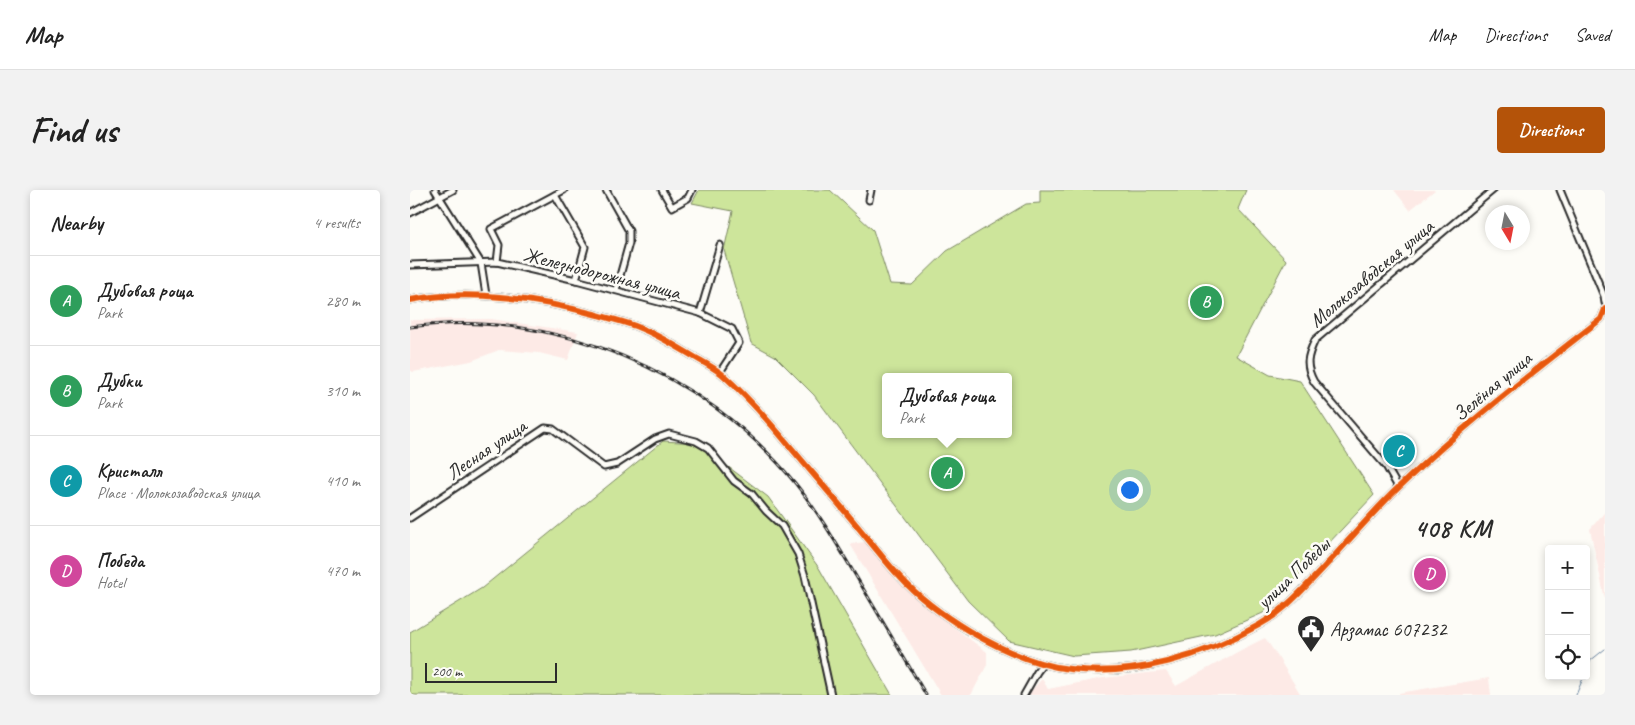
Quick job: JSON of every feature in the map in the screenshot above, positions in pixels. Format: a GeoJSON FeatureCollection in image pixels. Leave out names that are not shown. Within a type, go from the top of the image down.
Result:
{"type":"FeatureCollection","features":[{"type":"Feature","properties":{"kind":"street"},"geometry":{"type":"LineString","coordinates":[[435,190],[481,263],[486,295]]}},
{"type":"Feature","properties":{"kind":"street"},"geometry":{"type":"LineString","coordinates":[[410,213],[453,190]]}},
{"type":"Feature","properties":{"kind":"street"},"geometry":{"type":"LineString","coordinates":[[497,262],[499,245],[491,230],[564,190]]}},
{"type":"Feature","properties":{"kind":"street"},"geometry":{"type":"LineString","coordinates":[[606,190],[629,230],[629,243],[616,290]]}},
{"type":"Feature","properties":{"kind":"street"},"geometry":{"type":"LineString","coordinates":[[662,190],[672,206],[688,198],[692,190]]}},
{"type":"Feature","properties":{"kind":"street"},"geometry":{"type":"LineString","coordinates":[[869,200],[871,190]]}},
{"type":"Feature","properties":{"kind":"street","name":"Молокозаводская улица"},"geometry":{"type":"LineString","coordinates":[[1398,488],[1386,466],[1314,382],[1308,371],[1308,354],[1315,340],[1493,190]]}},
{"type":"Feature","properties":{"kind":"street"},"geometry":{"type":"LineString","coordinates":[[1560,190],[1604,296],[1605,303]]}},
{"type":"Feature","properties":{"kind":"street"},"geometry":{"type":"LineString","coordinates":[[555,195],[585,247],[576,280]]}},
{"type":"Feature","properties":{"kind":"street"},"geometry":{"type":"LineString","coordinates":[[700,312],[720,245]]}},
{"type":"Feature","properties":{"kind":"street","name":"Железнодорожная улица"},"geometry":{"type":"LineString","coordinates":[[410,265],[497,262],[700,312],[732,330],[739,343],[720,372]]}},
{"type":"Feature","properties":{"kind":"street","name":"улица Победы"},"geometry":{"type":"LineString","coordinates":[[410,300],[438,296],[486,295],[529,300],[575,309],[635,326],[665,339],[720,372],[760,412],[898,576],[917,594],[946,617],[983,639],[1014,654],[1067,669],[1122,670],[1163,663],[1208,650],[1263,623],[1283,610],[1398,488]]}},
{"type":"Feature","properties":{"kind":"street","name":"Зелёная улица"},"geometry":{"type":"LineString","coordinates":[[1398,488],[1500,397],[1601,318],[1605,309]]}},
{"type":"Feature","properties":{"kind":"street","name":"Лесная улица"},"geometry":{"type":"LineString","coordinates":[[410,518],[545,428],[553,430],[604,467],[617,464],[655,439],[669,434],[696,441],[708,448],[734,481],[752,494],[782,526],[798,554],[805,576],[831,695]]}},
{"type":"Feature","properties":{"kind":"street"},"geometry":{"type":"LineString","coordinates":[[1024,695],[1037,672],[1044,664]]}},
{"type":"Feature","properties":{"kind":"shaded area"},"geometry":{"type":"Polygon","coordinates":[[[1394,190],[1435,190],[1410,210],[1394,190]]]}},
{"type":"Feature","properties":{"kind":"shaded area"},"geometry":{"type":"Polygon","coordinates":[[[491,319],[578,332],[568,360],[539,353],[499,350],[471,361],[413,372],[410,370],[410,320],[491,319]]]}},
{"type":"Feature","properties":{"kind":"shaded area"},"geometry":{"type":"Polygon","coordinates":[[[1605,512],[1605,599],[1590,529],[1605,512]]]}},
{"type":"Feature","properties":{"kind":"shaded area"},"geometry":{"type":"Polygon","coordinates":[[[865,542],[896,580],[933,612],[987,652],[987,665],[971,695],[941,695],[850,544],[865,542]]]}},
{"type":"Feature","properties":{"kind":"shaded area"},"geometry":{"type":"Polygon","coordinates":[[[1265,638],[1301,695],[1027,695],[1042,679],[1048,689],[1103,678],[1166,671],[1176,686],[1265,638]]]}},
{"type":"Feature","properties":{"kind":"shaded area"},"geometry":{"type":"Polygon","coordinates":[[[1489,678],[1491,695],[1400,695],[1399,693],[1489,678]]]}},
{"type":"Feature","properties":{"kind":"green space"},"geometry":{"type":"Polygon","coordinates":[[[699,190],[830,190],[873,230],[890,284],[912,285],[947,251],[1026,204],[1040,203],[1040,190],[1246,190],[1238,209],[1286,260],[1236,356],[1270,375],[1300,381],[1374,495],[1263,613],[1215,634],[1131,652],[1074,656],[1009,641],[968,601],[814,395],[775,356],[751,343],[724,250],[733,211],[692,203],[699,190]]]}},
{"type":"Feature","properties":{"kind":"green space"},"geometry":{"type":"Polygon","coordinates":[[[663,441],[697,443],[768,497],[819,568],[892,695],[410,695],[410,632],[482,588],[663,441]]]}},
{"type":"Feature","properties":{"kind":"waterway"},"geometry":{"type":"LineString","coordinates":[[1590,661],[1605,649]]}},
{"type":"Feature","properties":{"kind":"waterway"},"geometry":{"type":"LineString","coordinates":[[1576,695],[1582,680]]}},
{"type":"Feature","properties":{"kind":"railway"},"geometry":{"type":"LineString","coordinates":[[410,327],[464,323],[518,327],[571,338],[622,356],[671,380],[717,409],[758,444],[804,494],[835,542],[926,695]]}},
{"type":"Feature","properties":{"kind":"cycle path"},"geometry":{"type":"LineString","coordinates":[[410,300],[457,295],[528,300],[575,309],[624,322],[666,340],[718,371],[739,390],[772,425],[891,568],[933,607],[969,631],[1030,660],[1057,667],[1095,671],[1144,667],[1192,655],[1238,636],[1273,616],[1298,595],[1376,510],[1423,464],[1498,400],[1601,319],[1605,309]]}},
{"type":"Feature","properties":{"kind":"place","name":"Дубки"},"geometry":{"type":"Point","coordinates":[1206,302]}},
{"type":"Feature","properties":{"kind":"place","name":"Кристалл"},"geometry":{"type":"Point","coordinates":[1399,451]}},
{"type":"Feature","properties":{"kind":"place","name":"Дубовая роща"},"geometry":{"type":"Point","coordinates":[947,473]}},
{"type":"Feature","properties":{"kind":"place","name":"Победа"},"geometry":{"type":"Point","coordinates":[1430,574]}},
{"type":"Feature","properties":{"kind":"place","name":"Арзамас 607232"},"geometry":{"type":"Point","coordinates":[1311,653]}},
{"type":"Feature","properties":{"kind":"district","name":"408 КМ"},"geometry":{"type":"Point","coordinates":[1453,528]}}]}
